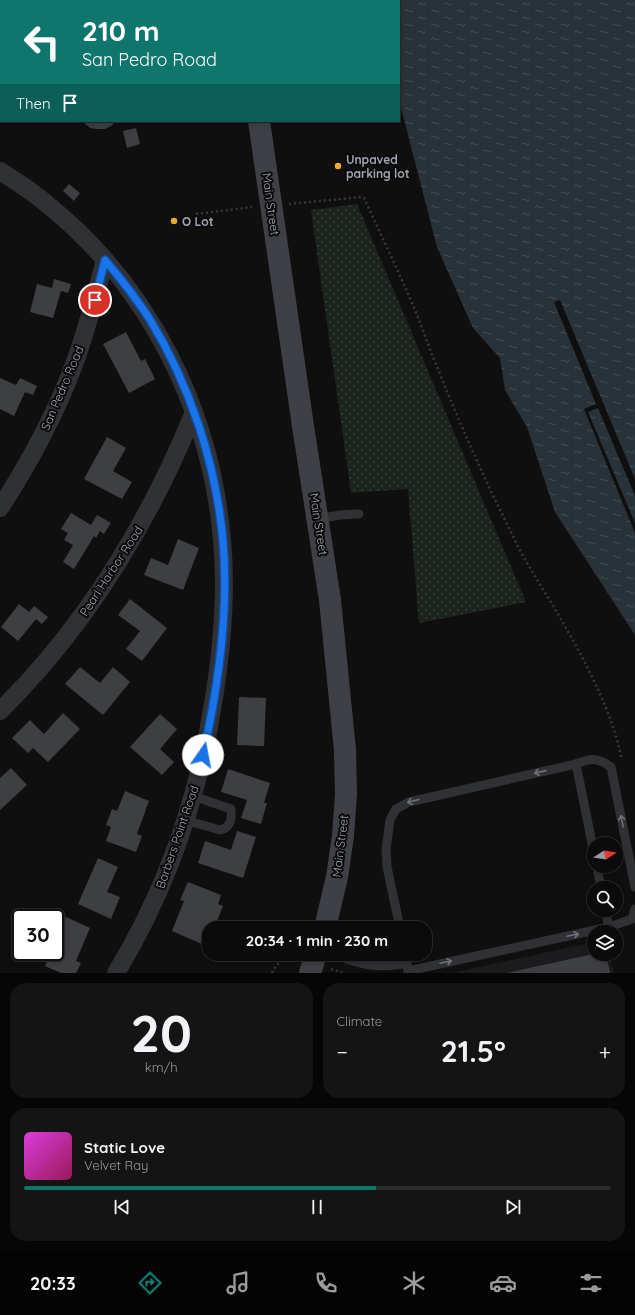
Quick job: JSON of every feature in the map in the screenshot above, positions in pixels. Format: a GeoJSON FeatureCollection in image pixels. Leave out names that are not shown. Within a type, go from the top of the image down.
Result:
{"type":"FeatureCollection","features":[{"type":"Feature","properties":{"kind":"street","name":"Main Street"},"geometry":{"type":"LineString","coordinates":[[259,122],[330,600],[345,750],[346,794],[342,836],[337,878],[327,921]]}},
{"type":"Feature","properties":{"kind":"street","name":"Barbers Point Road"},"geometry":{"type":"LineString","coordinates":[[0,171],[49,205],[78,232],[105,260],[130,291],[152,324],[183,382],[194,412],[211,471],[218,502],[223,542],[224,586],[221,634],[216,681],[200,769],[193,796],[172,858],[155,900],[138,935],[116,973]]}},
{"type":"Feature","properties":{"kind":"street","name":"San Pedro Road"},"geometry":{"type":"LineString","coordinates":[[0,508],[35,450],[56,407],[75,362],[88,323],[105,260]]}},
{"type":"Feature","properties":{"kind":"street","name":"Pearl Harbor Road"},"geometry":{"type":"LineString","coordinates":[[0,711],[27,683],[64,640],[109,578],[162,485],[179,450],[194,412]]}},
{"type":"Feature","properties":{"kind":"street"},"geometry":{"type":"LineString","coordinates":[[310,973],[314,961]]}},
{"type":"Feature","properties":{"kind":"lane"},"geometry":{"type":"LineString","coordinates":[[318,519],[340,515],[359,514]]}},
{"type":"Feature","properties":{"kind":"lane"},"geometry":{"type":"LineString","coordinates":[[399,921],[387,867],[386,850],[390,820],[396,809],[409,802],[576,764],[587,760],[601,760],[611,767],[635,887]]}},
{"type":"Feature","properties":{"kind":"lane"},"geometry":{"type":"LineString","coordinates":[[576,764],[591,837]]}},
{"type":"Feature","properties":{"kind":"lane"},"geometry":{"type":"LineString","coordinates":[[185,820],[220,830],[229,826],[231,810],[193,796]]}},
{"type":"Feature","properties":{"kind":"lane"},"geometry":{"type":"LineString","coordinates":[[615,925],[632,919],[635,909]]}},
{"type":"Feature","properties":{"kind":"lane"},"geometry":{"type":"LineString","coordinates":[[406,961],[408,970],[587,932]]}},
{"type":"Feature","properties":{"kind":"lane"},"geometry":{"type":"LineString","coordinates":[[353,961],[367,966],[393,966],[402,961]]}},
{"type":"Feature","properties":{"kind":"path"},"geometry":{"type":"LineString","coordinates":[[294,203],[361,197],[364,198],[412,304],[464,432],[499,508],[522,554],[586,663],[603,701],[616,737]]}},
{"type":"Feature","properties":{"kind":"path"},"geometry":{"type":"LineString","coordinates":[[196,214],[246,208]]}},
{"type":"Feature","properties":{"kind":"path"},"geometry":{"type":"LineString","coordinates":[[272,973],[281,961]]}},
{"type":"Feature","properties":{"kind":"path"},"geometry":{"type":"LineString","coordinates":[[332,970],[343,973]]}},
{"type":"Feature","properties":{"kind":"shaded area"},"geometry":{"type":"Polygon","coordinates":[[[357,204],[526,602],[419,623],[408,489],[351,493],[311,210],[357,204]]]}},
{"type":"Feature","properties":{"kind":"shaded area"},"geometry":{"type":"Polygon","coordinates":[[[587,944],[587,961],[611,961],[614,973],[451,973],[587,944]]]}},
{"type":"Feature","properties":{"kind":"water"},"geometry":{"type":"Polygon","coordinates":[[[400,0],[635,0],[635,635],[555,512],[527,427],[505,390],[500,358],[473,328],[437,247],[400,104],[400,0]]]}},
{"type":"Feature","properties":{"kind":"pier"},"geometry":{"type":"Polygon","coordinates":[[[560,300],[635,479],[635,496],[598,408],[588,412],[635,523],[635,533],[584,409],[596,404],[554,302],[560,300]]]}},
{"type":"Feature","properties":{"kind":"building"},"geometry":{"type":"Polygon","coordinates":[[[83,122],[115,122],[105,129],[90,128],[83,122]]]}},
{"type":"Feature","properties":{"kind":"building"},"geometry":{"type":"Polygon","coordinates":[[[136,128],[140,144],[127,148],[123,131],[136,128]]]}},
{"type":"Feature","properties":{"kind":"building"},"geometry":{"type":"Polygon","coordinates":[[[69,184],[80,193],[74,201],[63,191],[69,184]]]}},
{"type":"Feature","properties":{"kind":"building"},"geometry":{"type":"Polygon","coordinates":[[[54,279],[71,284],[68,293],[61,291],[53,318],[30,312],[37,284],[52,288],[54,279]]]}},
{"type":"Feature","properties":{"kind":"building"},"geometry":{"type":"Polygon","coordinates":[[[126,332],[141,361],[145,359],[155,379],[129,393],[103,344],[126,332]]]}},
{"type":"Feature","properties":{"kind":"building"},"geometry":{"type":"Polygon","coordinates":[[[0,378],[16,385],[20,378],[37,386],[33,395],[25,392],[14,416],[0,409],[0,378]]]}},
{"type":"Feature","properties":{"kind":"building"},"geometry":{"type":"Polygon","coordinates":[[[107,437],[126,448],[113,471],[132,482],[122,499],[84,479],[107,437]]]}},
{"type":"Feature","properties":{"kind":"building"},"geometry":{"type":"Polygon","coordinates":[[[71,513],[91,525],[97,515],[111,523],[104,534],[100,531],[96,538],[94,536],[74,569],[63,562],[73,545],[64,540],[68,533],[61,529],[71,513]]]}},
{"type":"Feature","properties":{"kind":"building"},"geometry":{"type":"Polygon","coordinates":[[[178,539],[199,548],[183,590],[144,575],[151,558],[168,565],[178,539]]]}},
{"type":"Feature","properties":{"kind":"building"},"geometry":{"type":"Polygon","coordinates":[[[130,599],[167,628],[142,661],[126,649],[140,631],[118,615],[130,599]]]}},
{"type":"Feature","properties":{"kind":"building"},"geometry":{"type":"Polygon","coordinates":[[[19,604],[29,612],[34,606],[48,617],[42,624],[36,619],[18,641],[1,627],[19,604]]]}},
{"type":"Feature","properties":{"kind":"building"},"geometry":{"type":"Polygon","coordinates":[[[80,667],[100,683],[113,667],[130,682],[103,715],[65,684],[80,667]]]}},
{"type":"Feature","properties":{"kind":"building"},"geometry":{"type":"Polygon","coordinates":[[[239,697],[266,698],[264,746],[237,745],[239,697]]]}},
{"type":"Feature","properties":{"kind":"building"},"geometry":{"type":"Polygon","coordinates":[[[63,713],[80,729],[48,762],[33,748],[28,753],[12,738],[30,720],[44,734],[63,713]]]}},
{"type":"Feature","properties":{"kind":"building"},"geometry":{"type":"Polygon","coordinates":[[[160,714],[177,729],[160,749],[174,762],[162,775],[130,747],[160,714]]]}},
{"type":"Feature","properties":{"kind":"building"},"geometry":{"type":"Polygon","coordinates":[[[11,768],[27,785],[0,810],[0,778],[11,768]]]}},
{"type":"Feature","properties":{"kind":"building"},"geometry":{"type":"Polygon","coordinates":[[[228,769],[270,783],[264,803],[267,803],[261,824],[241,818],[247,800],[221,792],[228,769]]]}},
{"type":"Feature","properties":{"kind":"building"},"geometry":{"type":"Polygon","coordinates":[[[125,791],[149,801],[137,834],[142,836],[136,852],[106,841],[111,827],[106,825],[112,809],[117,811],[125,791]]]}},
{"type":"Feature","properties":{"kind":"building"},"geometry":{"type":"Polygon","coordinates":[[[237,831],[256,837],[243,878],[198,863],[205,841],[231,850],[237,831]]]}},
{"type":"Feature","properties":{"kind":"building"},"geometry":{"type":"Polygon","coordinates":[[[98,858],[118,867],[107,892],[120,897],[111,919],[78,904],[98,858]]]}},
{"type":"Feature","properties":{"kind":"building"},"geometry":{"type":"Polygon","coordinates":[[[188,882],[221,895],[218,904],[223,906],[217,921],[202,921],[202,944],[172,931],[184,901],[180,900],[188,882]]]}},
{"type":"Feature","properties":{"kind":"building"},"geometry":{"type":"Polygon","coordinates":[[[66,917],[90,928],[76,961],[81,963],[76,973],[61,973],[45,966],[47,961],[64,961],[64,922],[66,917]]]}},
{"type":"Feature","properties":{"kind":"building"},"geometry":{"type":"Polygon","coordinates":[[[587,955],[587,961],[607,961],[610,973],[507,973],[587,955]]]}},
{"type":"Feature","properties":{"kind":"place","name":"Unpaved parking lot"},"geometry":{"type":"Point","coordinates":[338,166]}},
{"type":"Feature","properties":{"kind":"place","name":"O Lot"},"geometry":{"type":"Point","coordinates":[174,221]}},
{"type":"Feature","properties":{"kind":"route"},"geometry":{"type":"LineString","coordinates":[[95,300],[105,260],[130,291],[166,348],[183,382],[194,412],[211,471],[218,502],[223,542],[224,586],[216,681],[203,755]]}}]}
